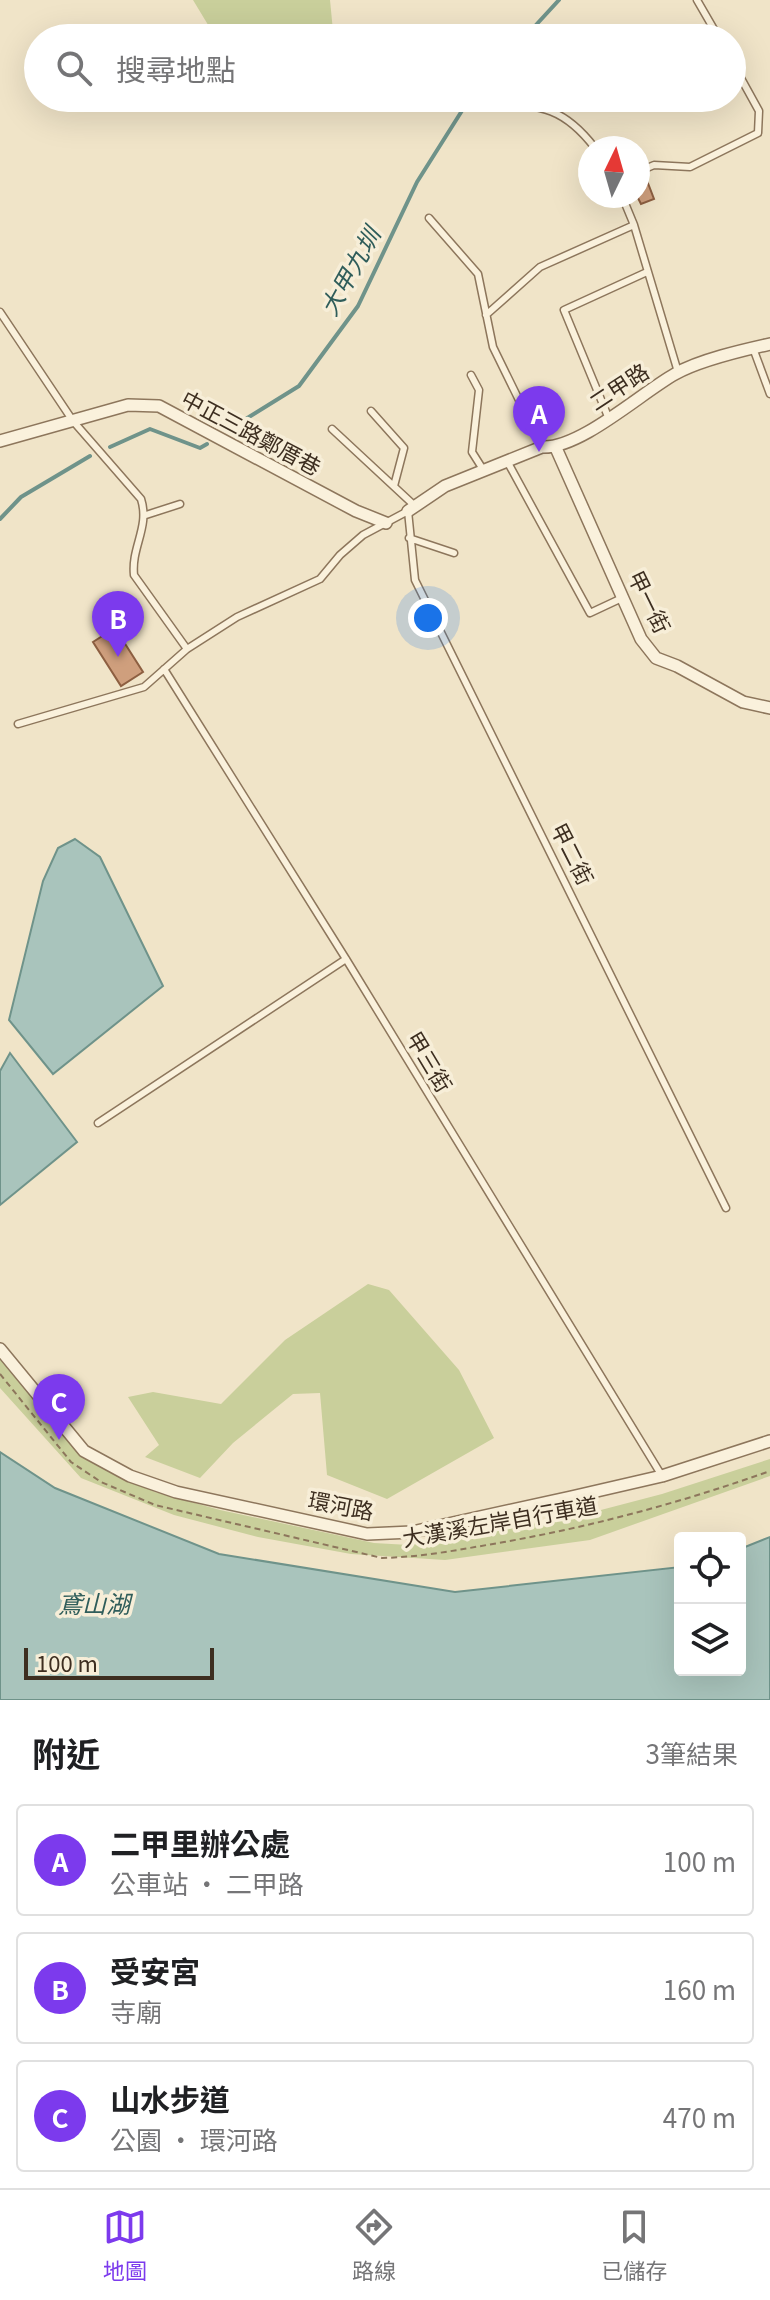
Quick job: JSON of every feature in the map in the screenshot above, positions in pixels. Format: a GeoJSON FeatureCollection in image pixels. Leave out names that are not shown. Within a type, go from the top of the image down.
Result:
{"type":"FeatureCollection","features":[{"type":"Feature","properties":{"kind":"street","name":"二甲路"},"geometry":{"type":"LineString","coordinates":[[556,448],[609,419],[678,372],[770,344]]}},
{"type":"Feature","properties":{"kind":"street","name":"中正三路鄭厝巷"},"geometry":{"type":"LineString","coordinates":[[0,441],[128,405],[159,406],[356,511],[386,523]]}},
{"type":"Feature","properties":{"kind":"street"},"geometry":{"type":"LineString","coordinates":[[412,509],[445,486],[542,447],[556,448]]}},
{"type":"Feature","properties":{"kind":"street","name":"甲一街"},"geometry":{"type":"LineString","coordinates":[[556,448],[641,639],[656,658],[743,702],[770,708]]}},
{"type":"Feature","properties":{"kind":"street","name":"環河路"},"geometry":{"type":"LineString","coordinates":[[0,1349],[84,1451],[130,1476],[176,1492],[367,1534],[412,1532],[662,1476],[770,1441]]}},
{"type":"Feature","properties":{"kind":"lane"},"geometry":{"type":"LineString","coordinates":[[697,0],[711,24]]}},
{"type":"Feature","properties":{"kind":"lane"},"geometry":{"type":"LineString","coordinates":[[650,167],[690,167],[758,133],[759,111],[746,87]]}},
{"type":"Feature","properties":{"kind":"lane"},"geometry":{"type":"LineString","coordinates":[[553,112],[578,126],[586,136]]}},
{"type":"Feature","properties":{"kind":"lane"},"geometry":{"type":"LineString","coordinates":[[627,208],[678,372]]}},
{"type":"Feature","properties":{"kind":"lane"},"geometry":{"type":"LineString","coordinates":[[429,218],[478,274],[493,347],[542,447]]}},
{"type":"Feature","properties":{"kind":"lane"},"geometry":{"type":"LineString","coordinates":[[486,315],[540,267],[634,225]]}},
{"type":"Feature","properties":{"kind":"lane"},"geometry":{"type":"LineString","coordinates":[[609,419],[564,310],[647,272]]}},
{"type":"Feature","properties":{"kind":"lane"},"geometry":{"type":"LineString","coordinates":[[0,312],[73,421],[141,499],[146,515],[133,564],[134,575],[187,649]]}},
{"type":"Feature","properties":{"kind":"lane"},"geometry":{"type":"LineString","coordinates":[[753,348],[770,394]]}},
{"type":"Feature","properties":{"kind":"lane"},"geometry":{"type":"LineString","coordinates":[[471,375],[479,390],[472,452],[484,471]]}},
{"type":"Feature","properties":{"kind":"lane"},"geometry":{"type":"LineString","coordinates":[[371,411],[404,448],[394,486]]}},
{"type":"Feature","properties":{"kind":"lane"},"geometry":{"type":"LineString","coordinates":[[18,724],[144,687],[187,649],[237,617],[320,579],[340,555],[363,535],[412,509],[394,486],[332,429]]}},
{"type":"Feature","properties":{"kind":"lane"},"geometry":{"type":"LineString","coordinates":[[507,461],[590,613],[623,597]]}},
{"type":"Feature","properties":{"kind":"lane"},"geometry":{"type":"LineString","coordinates":[[146,515],[180,504]]}},
{"type":"Feature","properties":{"kind":"lane","name":"甲二街"},"geometry":{"type":"LineString","coordinates":[[412,509],[409,538],[415,580],[726,1208]]}},
{"type":"Feature","properties":{"kind":"lane"},"geometry":{"type":"LineString","coordinates":[[409,538],[454,553]]}},
{"type":"Feature","properties":{"kind":"lane","name":"甲三街"},"geometry":{"type":"LineString","coordinates":[[164,669],[346,959],[662,1476]]}},
{"type":"Feature","properties":{"kind":"lane"},"geometry":{"type":"LineString","coordinates":[[98,1123],[346,959]]}},
{"type":"Feature","properties":{"kind":"path","name":"大漢溪左岸自行車道"},"geometry":{"type":"LineString","coordinates":[[0,1374],[71,1462],[101,1482],[155,1505],[382,1558],[421,1557],[564,1531],[711,1493],[770,1471]]}},
{"type":"Feature","properties":{"kind":"green space"},"geometry":{"type":"Polygon","coordinates":[[[193,0],[330,0],[332,24],[208,24],[193,0]]]}},
{"type":"Feature","properties":{"kind":"green space"},"geometry":{"type":"Polygon","coordinates":[[[368,1284],[389,1290],[459,1370],[494,1438],[387,1499],[327,1475],[320,1393],[293,1394],[233,1443],[200,1478],[145,1457],[159,1445],[128,1397],[153,1392],[221,1404],[285,1340],[368,1284]]]}},
{"type":"Feature","properties":{"kind":"green space"},"geometry":{"type":"Polygon","coordinates":[[[0,1358],[51,1421],[94,1462],[155,1492],[220,1510],[374,1543],[409,1545],[578,1516],[662,1494],[770,1459],[770,1476],[590,1540],[445,1560],[351,1554],[258,1537],[174,1515],[81,1478],[0,1388],[0,1358]]]}},
{"type":"Feature","properties":{"kind":"water"},"geometry":{"type":"Polygon","coordinates":[[[75,839],[100,857],[163,986],[53,1074],[9,1020],[43,881],[58,848],[75,839]]]}},
{"type":"Feature","properties":{"kind":"water"},"geometry":{"type":"Polygon","coordinates":[[[10,1053],[77,1142],[0,1205],[0,1071],[10,1053]]]}},
{"type":"Feature","properties":{"kind":"water","name":"鳶山湖"},"geometry":{"type":"Polygon","coordinates":[[[0,1452],[55,1488],[219,1554],[455,1592],[674,1568],[674,1676],[746,1676],[746,1547],[770,1537],[770,1700],[0,1700],[0,1452]]]}},
{"type":"Feature","properties":{"kind":"building"},"geometry":{"type":"Polygon","coordinates":[[[115,628],[143,672],[121,686],[93,642],[115,628]]]}},
{"type":"Feature","properties":{"kind":"waterway","name":"大甲九圳"},"geometry":{"type":"LineString","coordinates":[[537,24],[559,0]]}},
{"type":"Feature","properties":{"kind":"waterway","name":"大甲九圳"},"geometry":{"type":"LineString","coordinates":[[228,430],[299,386],[358,306],[417,182],[461,112]]}},
{"type":"Feature","properties":{"kind":"waterway","name":"大甲九圳"},"geometry":{"type":"LineString","coordinates":[[110,447],[150,429],[200,448],[207,444]]}},
{"type":"Feature","properties":{"kind":"waterway","name":"大甲九圳"},"geometry":{"type":"LineString","coordinates":[[0,519],[21,497],[90,456]]}},
{"type":"Feature","properties":{"kind":"place","name":"二甲里辦公處"},"geometry":{"type":"Point","coordinates":[539,452]}},
{"type":"Feature","properties":{"kind":"place","name":"受安宮"},"geometry":{"type":"Point","coordinates":[118,657]}},
{"type":"Feature","properties":{"kind":"place","name":"山水步道"},"geometry":{"type":"Point","coordinates":[59,1440]}}]}
